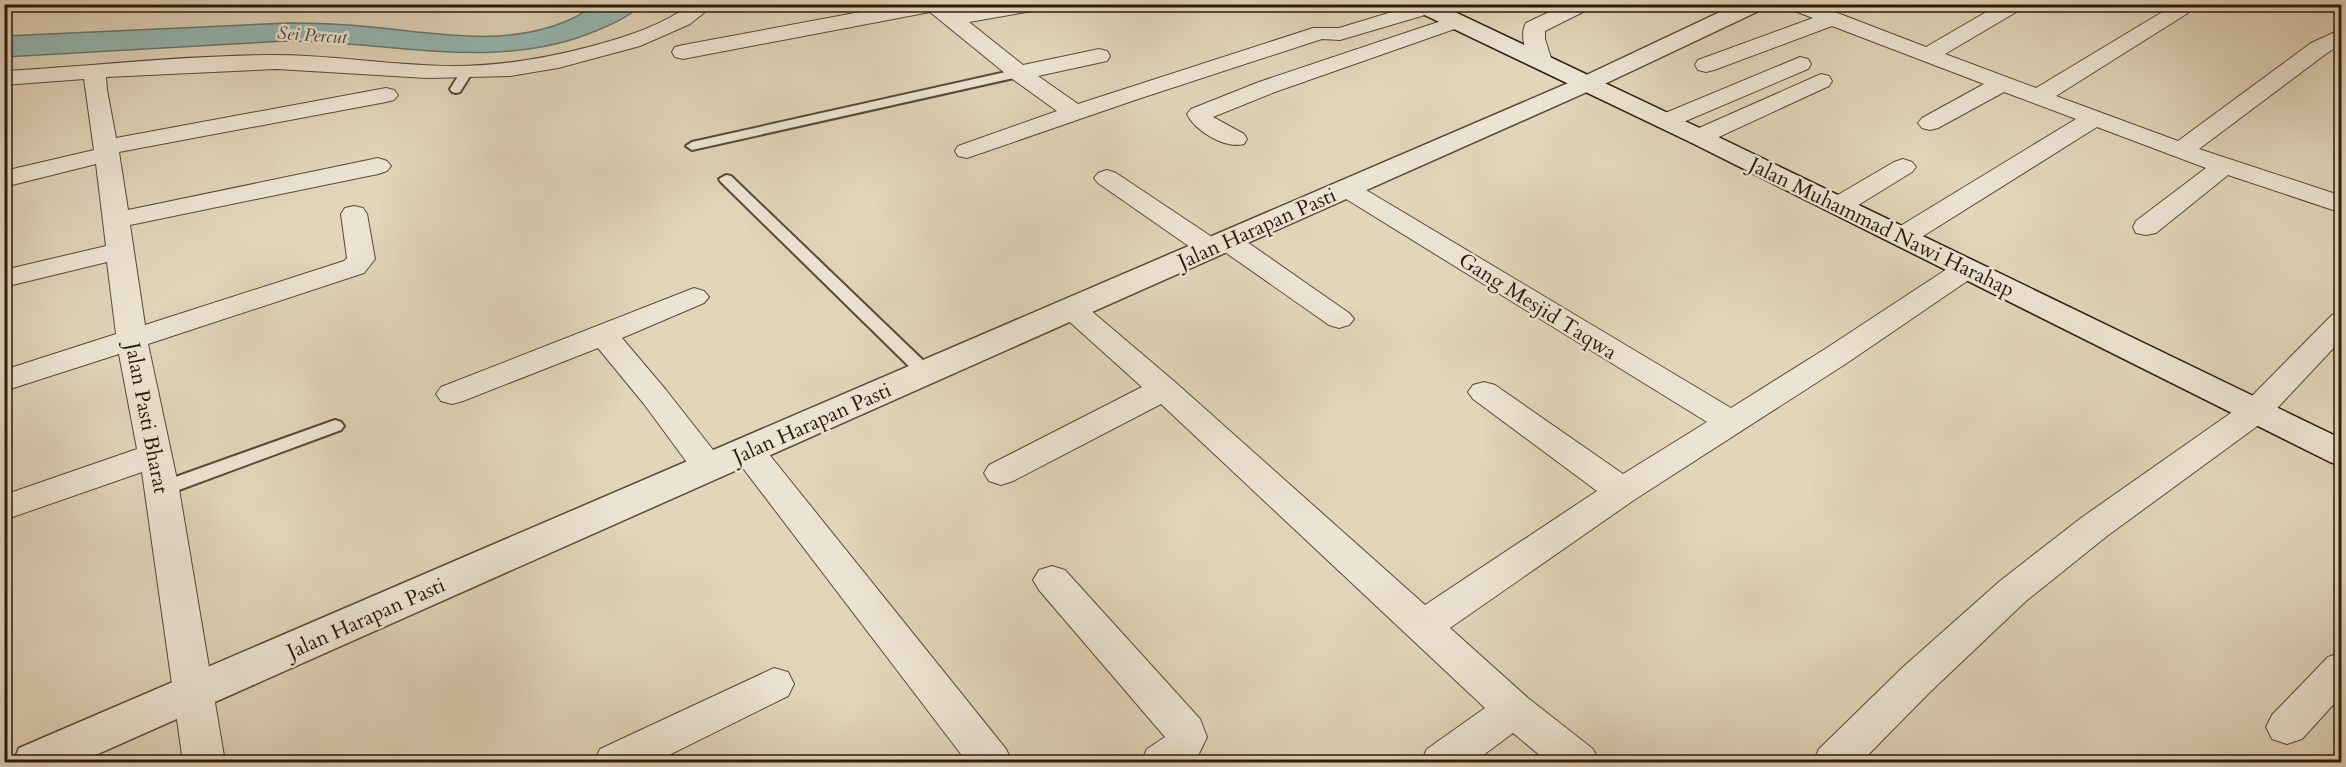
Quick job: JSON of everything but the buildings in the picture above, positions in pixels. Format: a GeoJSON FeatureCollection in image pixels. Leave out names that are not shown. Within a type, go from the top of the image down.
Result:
{"type":"FeatureCollection","features":[{"type":"Feature","properties":{"kind":"street"},"geometry":{"type":"LineString","coordinates":[[953,19],[1038,4]]}},
{"type":"Feature","properties":{"kind":"street"},"geometry":{"type":"LineString","coordinates":[[1541,61],[1534,39],[1534,28],[1584,4]]}},
{"type":"Feature","properties":{"kind":"street","name":"Jalan Harapan Pasti"},"geometry":{"type":"LineString","coordinates":[[36,762],[1588,84],[1755,4]]}},
{"type":"Feature","properties":{"kind":"street"},"geometry":{"type":"LineString","coordinates":[[1794,4],[2181,151],[2342,205]]}},
{"type":"Feature","properties":{"kind":"street"},"geometry":{"type":"LineString","coordinates":[[1927,55],[2016,4]]}},
{"type":"Feature","properties":{"kind":"street"},"geometry":{"type":"LineString","coordinates":[[4,78],[192,64],[278,62],[461,81],[587,55],[652,35],[706,5]]}},
{"type":"Feature","properties":{"kind":"street"},"geometry":{"type":"LineString","coordinates":[[683,52],[933,5],[1019,73],[1075,113]]}},
{"type":"Feature","properties":{"kind":"street"},"geometry":{"type":"LineString","coordinates":[[967,151],[1075,113],[1321,33],[1340,34],[1424,6]]}},
{"type":"Feature","properties":{"kind":"street","name":"Jalan Muhammad Nawi Harahap"},"geometry":{"type":"LineString","coordinates":[[1424,6],[1699,137],[2342,454]]}},
{"type":"Feature","properties":{"kind":"street"},"geometry":{"type":"LineString","coordinates":[[2038,98],[2181,9]]}},
{"type":"Feature","properties":{"kind":"street"},"geometry":{"type":"LineString","coordinates":[[1706,65],[1833,18]]}},
{"type":"Feature","properties":{"kind":"street"},"geometry":{"type":"LineString","coordinates":[[1234,139],[1202,120],[1199,114],[1278,83],[1456,22]]}},
{"type":"Feature","properties":{"kind":"street"},"geometry":{"type":"LineString","coordinates":[[2181,151],[2319,48],[2342,35]]}},
{"type":"Feature","properties":{"kind":"street"},"geometry":{"type":"LineString","coordinates":[[2319,48],[2342,56]]}},
{"type":"Feature","properties":{"kind":"street"},"geometry":{"type":"LineString","coordinates":[[1019,73],[1099,56]]}},
{"type":"Feature","properties":{"kind":"street"},"geometry":{"type":"LineString","coordinates":[[1666,121],[1800,64]]}},
{"type":"Feature","properties":{"kind":"street"},"geometry":{"type":"LineString","coordinates":[[4,92],[80,73]]}},
{"type":"Feature","properties":{"kind":"street","name":"Jalan Pasti Bharat"},"geometry":{"type":"LineString","coordinates":[[80,73],[95,90],[106,151],[132,340],[162,489],[204,762]]}},
{"type":"Feature","properties":{"kind":"street"},"geometry":{"type":"LineString","coordinates":[[1699,137],[1821,81]]}},
{"type":"Feature","properties":{"kind":"street"},"geometry":{"type":"LineString","coordinates":[[1930,123],[2002,83]]}},
{"type":"Feature","properties":{"kind":"street"},"geometry":{"type":"LineString","coordinates":[[4,179],[106,151],[386,95]]}},
{"type":"Feature","properties":{"kind":"street"},"geometry":{"type":"LineString","coordinates":[[1902,237],[2094,118]]}},
{"type":"Feature","properties":{"kind":"street"},"geometry":{"type":"LineString","coordinates":[[4,279],[119,235],[378,166]]}},
{"type":"Feature","properties":{"kind":"street"},"geometry":{"type":"LineString","coordinates":[[2146,227],[2224,166]]}},
{"type":"Feature","properties":{"kind":"street"},"geometry":{"type":"LineString","coordinates":[[1839,206],[1903,167]]}},
{"type":"Feature","properties":{"kind":"street"},"geometry":{"type":"LineString","coordinates":[[1107,178],[1339,319]]}},
{"type":"Feature","properties":{"kind":"street","name":"Gang Mesjid Taqwa"},"geometry":{"type":"LineString","coordinates":[[1347,189],[1668,386],[1731,422]]}},
{"type":"Feature","properties":{"kind":"street"},"geometry":{"type":"LineString","coordinates":[[4,381],[354,267],[361,259],[354,214]]}},
{"type":"Feature","properties":{"kind":"street"},"geometry":{"type":"LineString","coordinates":[[1424,626],[1622,491],[1836,356],[1966,269]]}},
{"type":"Feature","properties":{"kind":"street"},"geometry":{"type":"LineString","coordinates":[[452,394],[694,297]]}},
{"type":"Feature","properties":{"kind":"street"},"geometry":{"type":"LineString","coordinates":[[1072,309],[1164,389],[1515,711],[1578,762]]}},
{"type":"Feature","properties":{"kind":"street"},"geometry":{"type":"LineString","coordinates":[[1834,762],[1916,680],[2013,591],[2094,527],[2256,411],[2342,321]]}},
{"type":"Feature","properties":{"kind":"street"},"geometry":{"type":"LineString","coordinates":[[603,335],[656,396],[710,468]]}},
{"type":"Feature","properties":{"kind":"street"},"geometry":{"type":"LineString","coordinates":[[1002,474],[1164,389]]}},
{"type":"Feature","properties":{"kind":"street"},"geometry":{"type":"LineString","coordinates":[[1484,392],[1622,491]]}},
{"type":"Feature","properties":{"kind":"street"},"geometry":{"type":"LineString","coordinates":[[748,451],[991,762]]}},
{"type":"Feature","properties":{"kind":"street"},"geometry":{"type":"LineString","coordinates":[[4,508],[154,455]]}},
{"type":"Feature","properties":{"kind":"street"},"geometry":{"type":"LineString","coordinates":[[1052,580],[1185,731],[1184,745],[1162,762]]}},
{"type":"Feature","properties":{"kind":"street"},"geometry":{"type":"LineString","coordinates":[[2287,727],[2342,668]]}},
{"type":"Feature","properties":{"kind":"street"},"geometry":{"type":"LineString","coordinates":[[615,762],[774,684]]}},
{"type":"Feature","properties":{"kind":"street"},"geometry":{"type":"LineString","coordinates":[[1442,762],[1515,711]]}},
{"type":"Feature","properties":{"kind":"lane"},"geometry":{"type":"LineString","coordinates":[[692,146],[1019,73]]}},
{"type":"Feature","properties":{"kind":"lane"},"geometry":{"type":"LineString","coordinates":[[726,179],[926,373]]}},
{"type":"Feature","properties":{"kind":"lane"},"geometry":{"type":"LineString","coordinates":[[162,489],[335,426]]}},
{"type":"Feature","properties":{"kind":"water","name":"Sei Percut"},"geometry":{"type":"Polygon","coordinates":[[[591,5],[641,5],[626,17],[598,30],[560,43],[522,50],[444,52],[286,41],[5,57],[5,36],[288,23],[350,25],[446,35],[521,34],[545,29],[569,20],[587,10],[591,5]]]}}]}
